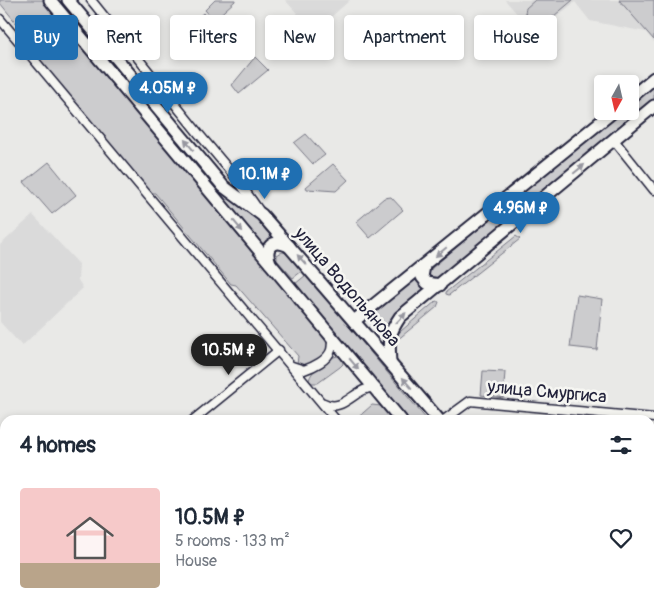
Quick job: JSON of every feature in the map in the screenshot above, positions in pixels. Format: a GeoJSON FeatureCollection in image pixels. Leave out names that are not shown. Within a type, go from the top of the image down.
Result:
{"type":"FeatureCollection","features":[{"type":"Feature","properties":{"kind":"main road"},"geometry":{"type":"LineString","coordinates":[[50,0],[397,415]]}},
{"type":"Feature","properties":{"kind":"main road","name":"улица Водопьянова"},"geometry":{"type":"LineString","coordinates":[[68,0],[224,186],[262,215],[436,415]]}},
{"type":"Feature","properties":{"kind":"main road"},"geometry":{"type":"LineString","coordinates":[[639,90],[654,78]]}},
{"type":"Feature","properties":{"kind":"main road"},"geometry":{"type":"LineString","coordinates":[[390,363],[389,339],[391,331],[400,317],[654,106]]}},
{"type":"Feature","properties":{"kind":"main road"},"geometry":{"type":"LineString","coordinates":[[354,321],[603,120]]}},
{"type":"Feature","properties":{"kind":"main road"},"geometry":{"type":"LineString","coordinates":[[270,264],[267,253],[269,248],[273,244],[283,243],[288,246]]}},
{"type":"Feature","properties":{"kind":"main road"},"geometry":{"type":"LineString","coordinates":[[424,266],[422,276],[428,283],[440,285]]}},
{"type":"Feature","properties":{"kind":"street"},"geometry":{"type":"LineString","coordinates":[[91,0],[237,179],[262,215]]}},
{"type":"Feature","properties":{"kind":"street"},"geometry":{"type":"LineString","coordinates":[[0,19],[332,415]]}},
{"type":"Feature","properties":{"kind":"street"},"geometry":{"type":"LineString","coordinates":[[614,140],[654,190]]}},
{"type":"Feature","properties":{"kind":"street"},"geometry":{"type":"LineString","coordinates":[[291,365],[304,370],[318,363],[331,350],[332,337]]}},
{"type":"Feature","properties":{"kind":"street"},"geometry":{"type":"LineString","coordinates":[[199,415],[279,350]]}},
{"type":"Feature","properties":{"kind":"street"},"geometry":{"type":"LineString","coordinates":[[319,399],[330,406],[339,405],[372,387],[376,388]]}},
{"type":"Feature","properties":{"kind":"street","name":"улица Смургиса"},"geometry":{"type":"LineString","coordinates":[[450,415],[470,400],[623,415]]}},
{"type":"Feature","properties":{"kind":"shaded area"},"geometry":{"type":"Polygon","coordinates":[[[0,0],[45,0],[57,15],[15,15],[15,21],[0,3],[0,0]]]}},
{"type":"Feature","properties":{"kind":"shaded area"},"geometry":{"type":"Polygon","coordinates":[[[215,0],[235,0],[220,15],[210,15],[205,10],[215,0]]]}},
{"type":"Feature","properties":{"kind":"shaded area"},"geometry":{"type":"Polygon","coordinates":[[[285,0],[350,0],[333,15],[299,15],[285,0]]]}},
{"type":"Feature","properties":{"kind":"shaded area"},"geometry":{"type":"Polygon","coordinates":[[[505,0],[654,0],[654,42],[646,32],[590,21],[575,2],[557,16],[518,15],[505,0]]]}},
{"type":"Feature","properties":{"kind":"shaded area"},"geometry":{"type":"Polygon","coordinates":[[[535,0],[573,0],[555,15],[527,15],[526,8],[535,0]]]}},
{"type":"Feature","properties":{"kind":"shaded area"},"geometry":{"type":"Polygon","coordinates":[[[619,0],[654,0],[654,40],[619,0]]]}},
{"type":"Feature","properties":{"kind":"shaded area"},"geometry":{"type":"Polygon","coordinates":[[[78,40],[88,52],[88,60],[95,60],[322,333],[328,346],[321,357],[305,367],[297,364],[298,356],[236,285],[231,284],[155,193],[150,193],[40,60],[78,60],[78,40]]]}},
{"type":"Feature","properties":{"kind":"shaded area"},"geometry":{"type":"Polygon","coordinates":[[[255,57],[268,70],[239,94],[232,85],[253,60],[255,60],[255,57]]]}},
{"type":"Feature","properties":{"kind":"shaded area"},"geometry":{"type":"Polygon","coordinates":[[[654,82],[654,102],[639,114],[639,94],[654,82]]]}},
{"type":"Feature","properties":{"kind":"shaded area"},"geometry":{"type":"Polygon","coordinates":[[[608,120],[632,120],[434,281],[429,273],[432,268],[608,120]]]}},
{"type":"Feature","properties":{"kind":"shaded area"},"geometry":{"type":"Polygon","coordinates":[[[306,134],[325,155],[313,164],[294,143],[306,134]]]}},
{"type":"Feature","properties":{"kind":"shaded area"},"geometry":{"type":"Polygon","coordinates":[[[49,162],[76,195],[52,214],[24,182],[49,162]]]}},
{"type":"Feature","properties":{"kind":"shaded area"},"geometry":{"type":"Polygon","coordinates":[[[333,164],[348,180],[336,191],[307,189],[306,187],[333,164]]]}},
{"type":"Feature","properties":{"kind":"shaded area"},"geometry":{"type":"Polygon","coordinates":[[[203,169],[259,219],[276,239],[264,249],[201,170],[203,169]]]}},
{"type":"Feature","properties":{"kind":"shaded area"},"geometry":{"type":"Polygon","coordinates":[[[391,197],[403,210],[370,238],[356,222],[384,198],[391,197]]]}},
{"type":"Feature","properties":{"kind":"shaded area"},"geometry":{"type":"Polygon","coordinates":[[[33,215],[79,264],[78,280],[83,288],[22,346],[0,322],[0,245],[33,215]]]}},
{"type":"Feature","properties":{"kind":"shaded area"},"geometry":{"type":"Polygon","coordinates":[[[516,236],[520,239],[449,295],[446,294],[446,292],[516,236]]]}},
{"type":"Feature","properties":{"kind":"shaded area"},"geometry":{"type":"Polygon","coordinates":[[[282,252],[287,253],[302,271],[293,278],[277,260],[277,255],[282,252]]]}},
{"type":"Feature","properties":{"kind":"shaded area"},"geometry":{"type":"Polygon","coordinates":[[[306,275],[423,415],[405,415],[295,284],[306,275]]]}},
{"type":"Feature","properties":{"kind":"shaded area"},"geometry":{"type":"Polygon","coordinates":[[[418,276],[429,289],[395,318],[385,332],[374,319],[374,314],[418,276]]]}},
{"type":"Feature","properties":{"kind":"shaded area"},"geometry":{"type":"Polygon","coordinates":[[[577,295],[602,299],[597,350],[570,347],[577,295]]]}},
{"type":"Feature","properties":{"kind":"shaded area"},"geometry":{"type":"Polygon","coordinates":[[[436,301],[439,302],[437,307],[396,341],[396,336],[401,331],[436,301]]]}},
{"type":"Feature","properties":{"kind":"shaded area"},"geometry":{"type":"Polygon","coordinates":[[[338,356],[343,364],[340,367],[318,383],[312,383],[309,380],[313,372],[321,365],[338,356]]]}},
{"type":"Feature","properties":{"kind":"shaded area"},"geometry":{"type":"Polygon","coordinates":[[[483,371],[505,372],[503,398],[481,395],[483,371]]]}},
{"type":"Feature","properties":{"kind":"shaded area"},"geometry":{"type":"Polygon","coordinates":[[[372,405],[381,406],[388,415],[361,415],[372,405]]]}}]}
